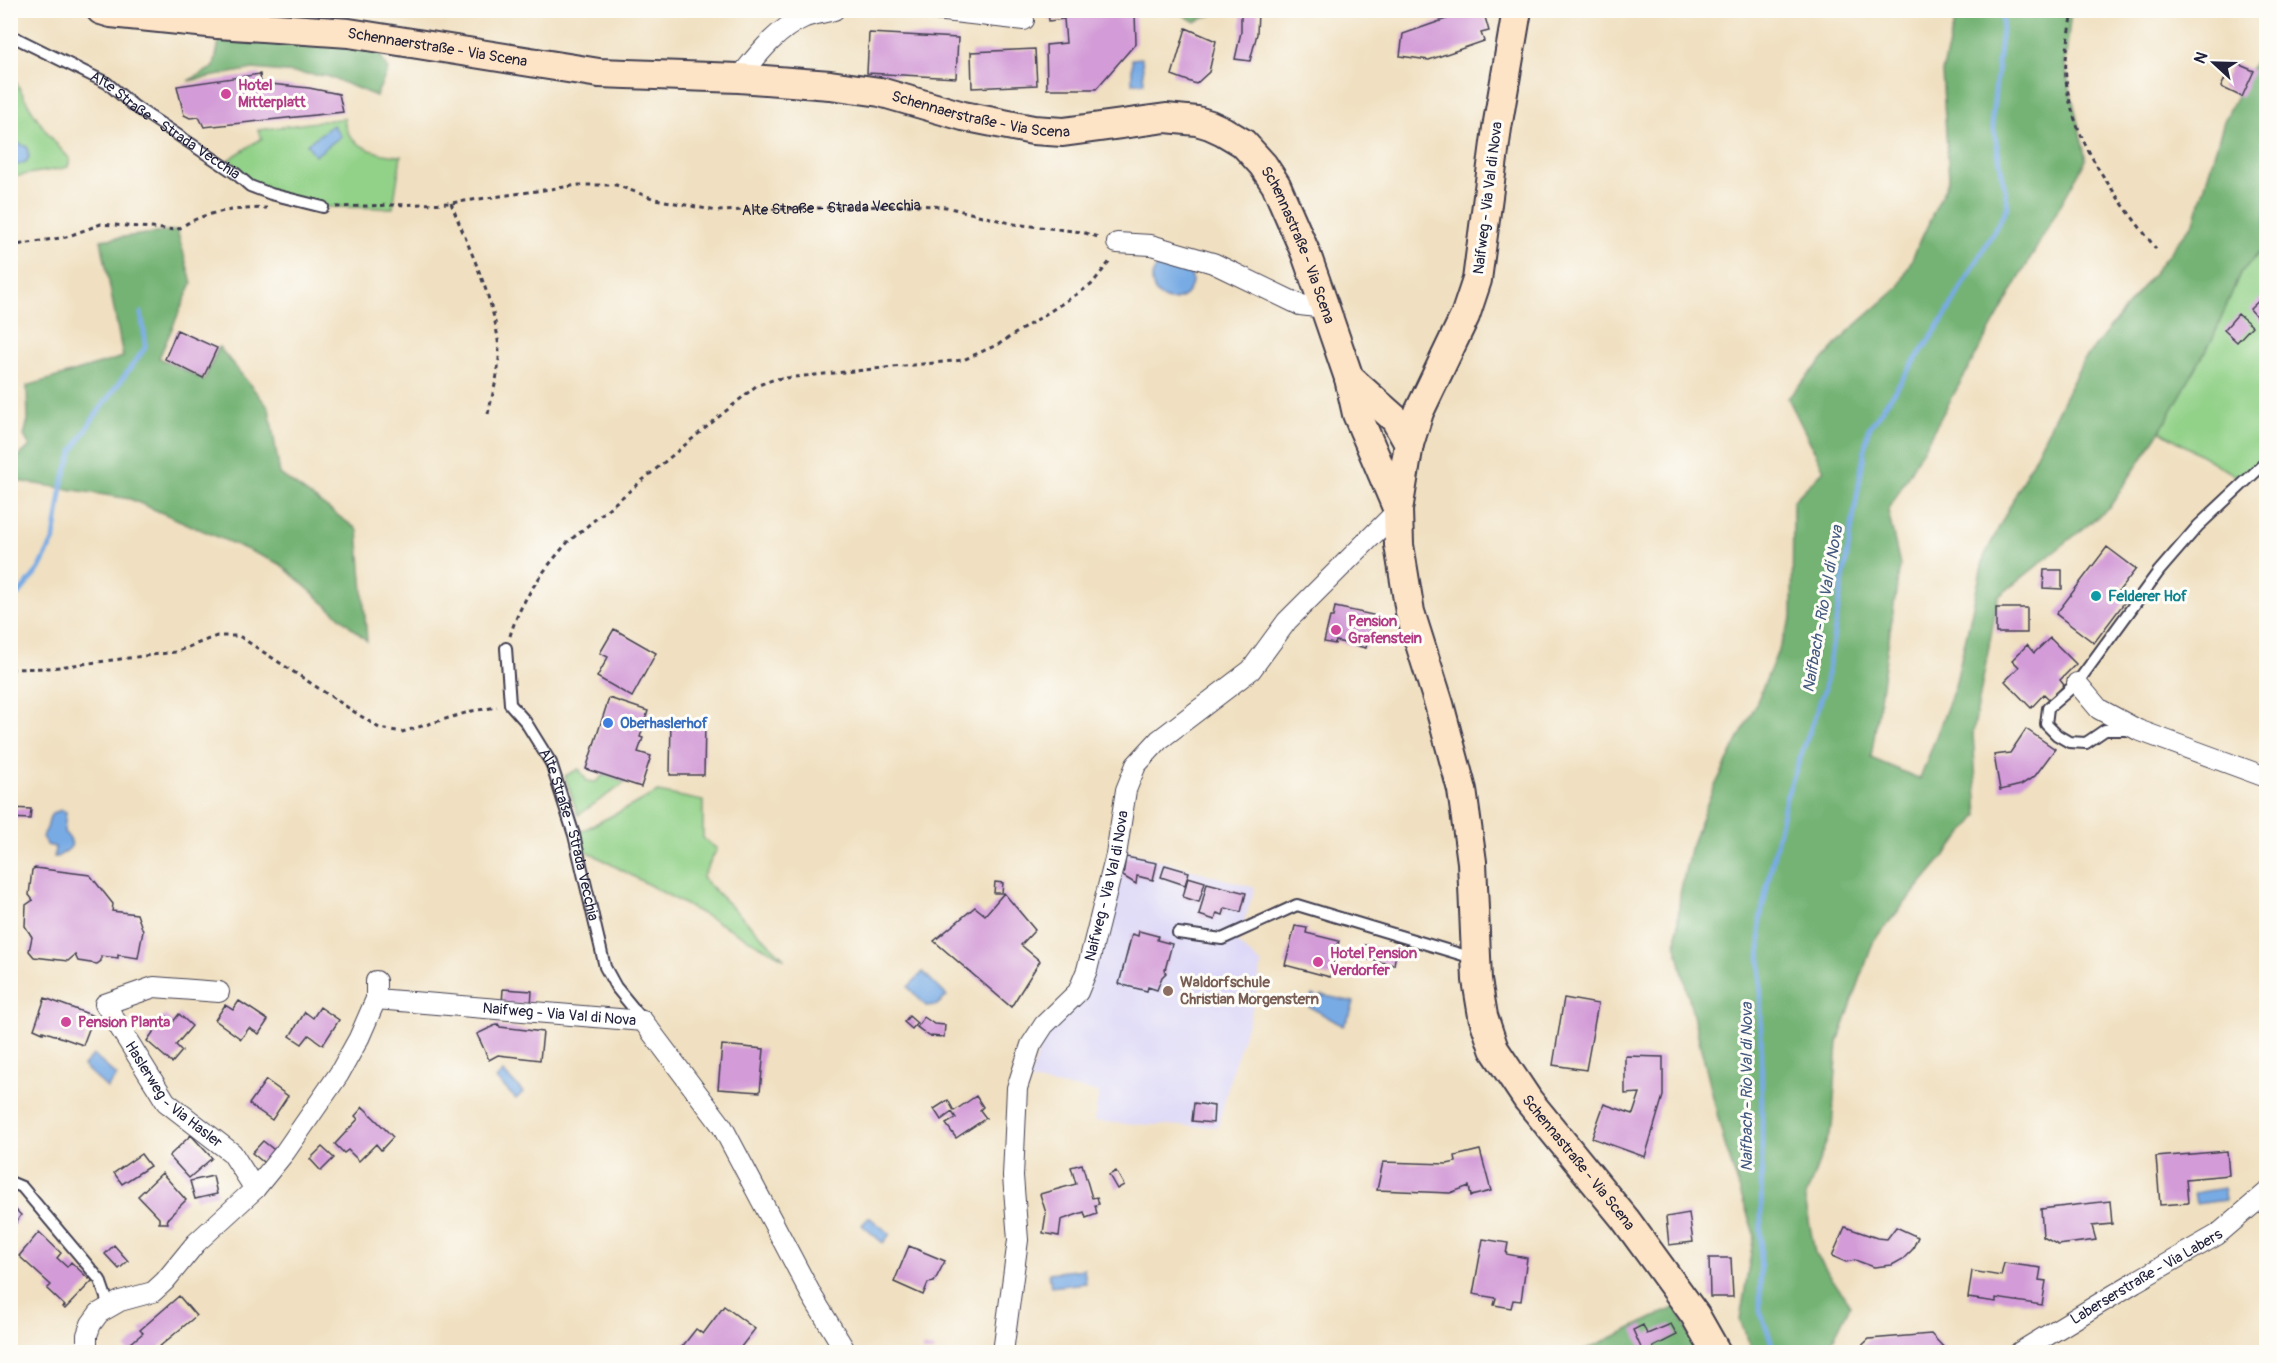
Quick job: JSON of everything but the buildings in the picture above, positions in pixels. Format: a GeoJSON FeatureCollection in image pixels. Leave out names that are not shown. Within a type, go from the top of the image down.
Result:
{"type":"FeatureCollection","features":[{"type":"Feature","properties":{"kind":"street","name":"Schennaerstraße - Via Scena"},"geometry":{"type":"LineString","coordinates":[[101,10],[218,24],[349,33],[599,73],[739,78],[830,85],[880,92],[993,124],[1033,130],[1063,132],[1166,118],[1197,121],[1223,130]]}},
{"type":"Feature","properties":{"kind":"street"},"geometry":{"type":"LineString","coordinates":[[739,78],[783,29],[804,17],[834,10]]}},
{"type":"Feature","properties":{"kind":"street"},"geometry":{"type":"LineString","coordinates":[[936,10],[1024,20]]}},
{"type":"Feature","properties":{"kind":"street","name":"Naifweg - Via Val di Nova"},"geometry":{"type":"LineString","coordinates":[[1409,444],[1419,412],[1465,316],[1477,280],[1497,128],[1517,10]]}},
{"type":"Feature","properties":{"kind":"street","name":"Schennastraße - Via Scena"},"geometry":{"type":"LineString","coordinates":[[1223,130],[1254,153],[1276,185],[1306,254],[1356,386],[1357,414],[1398,510]]}},
{"type":"Feature","properties":{"kind":"street"},"geometry":{"type":"LineString","coordinates":[[1115,249],[1151,245],[1213,263],[1300,305],[1325,308]]}},
{"type":"Feature","properties":{"kind":"street"},"geometry":{"type":"LineString","coordinates":[[1356,386],[1390,402],[1410,396],[1434,382]]}},
{"type":"Feature","properties":{"kind":"street"},"geometry":{"type":"LineString","coordinates":[[1356,386],[1395,418],[1409,444],[1381,444],[1368,438]]}},
{"type":"Feature","properties":{"kind":"street","name":"Schennastraße - Via Scena"},"geometry":{"type":"LineString","coordinates":[[1409,444],[1398,510],[1399,545],[1410,612],[1439,704],[1462,789],[1472,861],[1477,980],[1483,1016],[1494,1049],[1528,1100],[1624,1219],[1689,1306],[1716,1353]]}},
{"type":"Feature","properties":{"kind":"street","name":"Naifweg - Via Val di Nova"},"geometry":{"type":"LineString","coordinates":[[1003,1353],[1018,1240],[1013,1176],[1017,1088],[1031,1045],[1044,1025],[1078,992],[1087,970],[1116,855],[1126,790],[1136,765],[1159,740],[1251,670],[1287,621],[1398,510]]}},
{"type":"Feature","properties":{"kind":"street"},"geometry":{"type":"LineString","coordinates":[[2077,683],[2099,709],[2138,730],[2266,777]]}},
{"type":"Feature","properties":{"kind":"street","name":"Haslerweg - Via Hasler"},"geometry":{"type":"LineString","coordinates":[[219,992],[154,987],[105,1004],[166,1102],[232,1153],[255,1189]]}},
{"type":"Feature","properties":{"kind":"street","name":"Naifweg - Via Val di Nova"},"geometry":{"type":"LineString","coordinates":[[255,1189],[285,1152],[339,1074],[359,1038],[376,990],[643,1021],[722,1126],[812,1296],[846,1353]]}},
{"type":"Feature","properties":{"kind":"street"},"geometry":{"type":"LineString","coordinates":[[87,1353],[87,1335],[99,1313],[109,1306],[153,1292],[196,1243],[255,1189]]}},
{"type":"Feature","properties":{"kind":"street","name":"Laberserstraße - Via Labers"},"geometry":{"type":"LineString","coordinates":[[2020,1353],[2135,1282],[2217,1235],[2266,1193]]}},
{"type":"Feature","properties":{"kind":"lane","name":"Alte Straße - Strada Vecchia"},"geometry":{"type":"LineString","coordinates":[[10,35],[106,83],[134,106],[235,173],[250,186],[271,194],[323,207]]}},
{"type":"Feature","properties":{"kind":"lane"},"geometry":{"type":"LineString","coordinates":[[2138,730],[2105,730],[2086,743],[2069,742],[2057,735],[2046,724],[2048,708],[2077,683],[2159,571],[2190,535],[2266,462]]}},
{"type":"Feature","properties":{"kind":"lane"},"geometry":{"type":"LineString","coordinates":[[506,648],[510,704]]}},
{"type":"Feature","properties":{"kind":"lane","name":"Alte Straße - Strada Vecchia"},"geometry":{"type":"LineString","coordinates":[[510,704],[525,721],[550,763],[574,835],[605,967],[616,987],[643,1021]]}},
{"type":"Feature","properties":{"kind":"lane"},"geometry":{"type":"LineString","coordinates":[[1178,933],[1222,939],[1297,905],[1476,959]]}},
{"type":"Feature","properties":{"kind":"lane"},"geometry":{"type":"LineString","coordinates":[[10,1182],[22,1187],[100,1280],[109,1306]]}},
{"type":"Feature","properties":{"kind":"path"},"geometry":{"type":"LineString","coordinates":[[2073,10],[2066,79],[2078,130],[2100,173],[2156,249]]}},
{"type":"Feature","properties":{"kind":"path","name":"Alte Straße - Strada Vecchia"},"geometry":{"type":"LineString","coordinates":[[323,207],[451,203],[579,185],[616,185],[655,200],[717,211],[918,205],[946,207],[1014,224],[1082,232],[1115,249]]}},
{"type":"Feature","properties":{"kind":"path"},"geometry":{"type":"LineString","coordinates":[[451,203],[486,293],[497,331],[499,360],[488,414]]}},
{"type":"Feature","properties":{"kind":"path"},"geometry":{"type":"LineString","coordinates":[[10,246],[66,237],[101,224],[177,230],[189,221],[209,213],[268,208]]}},
{"type":"Feature","properties":{"kind":"path"},"geometry":{"type":"LineString","coordinates":[[506,648],[523,604],[546,566],[568,542],[756,386],[775,379],[963,360],[984,353],[1091,285],[1107,267],[1115,249]]}},
{"type":"Feature","properties":{"kind":"path"},"geometry":{"type":"LineString","coordinates":[[10,669],[51,668],[175,652],[217,636],[239,636],[379,728],[402,732],[472,711],[510,704]]}},
{"type":"Feature","properties":{"kind":"shaded area","name":"Waldorfschule Christian Morgenstern"},"geometry":{"type":"Polygon","coordinates":[[[1124,850],[1255,888],[1237,943],[1262,964],[1252,1011],[1233,1068],[1218,1127],[1094,1121],[1099,1092],[1029,1081],[1043,1040],[1069,1011],[1124,850]]]}},
{"type":"Feature","properties":{"kind":"green space"},"geometry":{"type":"Polygon","coordinates":[[[1177,10],[1220,11],[1195,22],[1177,10]]]}},
{"type":"Feature","properties":{"kind":"green space"},"geometry":{"type":"Polygon","coordinates":[[[1957,11],[2071,11],[2065,65],[2086,160],[1888,511],[1900,565],[1871,758],[1920,779],[1955,686],[1984,557],[2082,363],[2194,222],[2224,121],[2266,39],[2266,246],[2240,273],[2213,338],[2160,431],[2109,508],[1998,597],[1973,733],[1978,816],[1874,940],[1838,1042],[1832,1127],[1805,1199],[1815,1253],[1850,1305],[1831,1344],[1837,1352],[1753,1352],[1740,1320],[1754,1234],[1724,1142],[1676,946],[1680,894],[1690,849],[1710,796],[1756,704],[1792,617],[1793,501],[1824,470],[1788,398],[1848,332],[1899,287],[1949,179],[1942,72],[1957,11]]]}},
{"type":"Feature","properties":{"kind":"green space"},"geometry":{"type":"Polygon","coordinates":[[[220,36],[371,37],[388,70],[376,96],[327,76],[253,69],[188,81],[214,67],[220,36]]]}},
{"type":"Feature","properties":{"kind":"green space"},"geometry":{"type":"Polygon","coordinates":[[[10,70],[37,118],[70,159],[68,167],[11,178],[11,167],[26,162],[27,147],[18,144],[11,151],[10,70]]]}},
{"type":"Feature","properties":{"kind":"green space"},"geometry":{"type":"Polygon","coordinates":[[[344,118],[350,136],[356,142],[373,151],[401,156],[393,208],[323,207],[271,194],[235,173],[240,168],[228,160],[262,138],[258,130],[344,118]]]}},
{"type":"Feature","properties":{"kind":"green space"},"geometry":{"type":"Polygon","coordinates":[[[177,230],[192,283],[159,358],[204,380],[219,347],[269,408],[280,474],[358,530],[367,641],[280,564],[130,499],[11,480],[15,460],[30,446],[24,436],[28,420],[27,386],[123,357],[101,240],[177,230]]]}},
{"type":"Feature","properties":{"kind":"green space"},"geometry":{"type":"Polygon","coordinates":[[[2266,246],[2266,457],[2240,478],[2160,431],[2213,338],[2240,273],[2266,246]]]}},
{"type":"Feature","properties":{"kind":"green space"},"geometry":{"type":"Polygon","coordinates":[[[579,769],[587,781],[596,782],[604,775],[626,782],[578,815],[565,776],[579,769]]]}},
{"type":"Feature","properties":{"kind":"green space"},"geometry":{"type":"Polygon","coordinates":[[[658,792],[703,801],[703,838],[717,849],[702,878],[785,959],[585,850],[580,858],[574,835],[658,792]]]}},
{"type":"Feature","properties":{"kind":"green space"},"geometry":{"type":"Polygon","coordinates":[[[1676,1307],[1698,1352],[1581,1352],[1676,1307]]]}},
{"type":"Feature","properties":{"kind":"water"},"geometry":{"type":"Polygon","coordinates":[[[1142,58],[1144,83],[1132,83],[1132,59],[1142,58]]]}},
{"type":"Feature","properties":{"kind":"water"},"geometry":{"type":"Polygon","coordinates":[[[333,125],[341,136],[315,156],[307,144],[333,125]]]}},
{"type":"Feature","properties":{"kind":"water"},"geometry":{"type":"Polygon","coordinates":[[[18,143],[27,147],[29,157],[26,162],[11,167],[11,151],[18,143]]]}},
{"type":"Feature","properties":{"kind":"water"},"geometry":{"type":"Polygon","coordinates":[[[1172,260],[1180,261],[1186,266],[1191,272],[1191,288],[1186,294],[1180,299],[1172,300],[1164,299],[1158,294],[1153,288],[1152,280],[1153,272],[1158,266],[1164,261],[1172,260]]]}},
{"type":"Feature","properties":{"kind":"water"},"geometry":{"type":"Polygon","coordinates":[[[62,810],[66,812],[64,832],[72,844],[65,852],[54,857],[55,847],[47,845],[42,837],[51,815],[62,810]]]}},
{"type":"Feature","properties":{"kind":"water"},"geometry":{"type":"Polygon","coordinates":[[[923,972],[947,996],[937,1005],[926,1006],[908,987],[923,972]]]}},
{"type":"Feature","properties":{"kind":"water"},"geometry":{"type":"Polygon","coordinates":[[[1312,995],[1354,1002],[1343,1026],[1308,1006],[1312,995]]]}},
{"type":"Feature","properties":{"kind":"water"},"geometry":{"type":"Polygon","coordinates":[[[93,1055],[117,1076],[107,1088],[83,1066],[93,1055]]]}},
{"type":"Feature","properties":{"kind":"water"},"geometry":{"type":"Polygon","coordinates":[[[503,1072],[523,1092],[516,1099],[496,1079],[503,1072]]]}},
{"type":"Feature","properties":{"kind":"water"},"geometry":{"type":"Polygon","coordinates":[[[2223,1188],[2225,1200],[2196,1204],[2194,1193],[2223,1188]]]}},
{"type":"Feature","properties":{"kind":"water"},"geometry":{"type":"Polygon","coordinates":[[[869,1217],[890,1234],[883,1243],[862,1225],[869,1217]]]}},
{"type":"Feature","properties":{"kind":"water"},"geometry":{"type":"Polygon","coordinates":[[[1084,1269],[1086,1283],[1051,1287],[1049,1273],[1084,1269]]]}},
{"type":"Feature","properties":{"kind":"waterway","name":"Naifbach - Rio Val di Nova"},"geometry":{"type":"LineString","coordinates":[[1775,1352],[1760,1311],[1762,1128],[1760,920],[1786,798],[1825,688],[1868,430],[1946,315],[2008,206],[1992,119],[2004,10]]}},
{"type":"Feature","properties":{"kind":"waterway"},"geometry":{"type":"LineString","coordinates":[[10,598],[18,595],[39,569],[54,539],[63,480],[73,451],[92,420],[145,348],[141,313]]}},
{"type":"Feature","properties":{"kind":"place","name":"Hotel Mitterplatt"},"geometry":{"type":"Point","coordinates":[226,94]}},
{"type":"Feature","properties":{"kind":"place","name":"Felderer Hof"},"geometry":{"type":"Point","coordinates":[2096,596]}},
{"type":"Feature","properties":{"kind":"place","name":"Pension Grafenstein"},"geometry":{"type":"Point","coordinates":[1336,630]}},
{"type":"Feature","properties":{"kind":"place","name":"Oberhaslerhof"},"geometry":{"type":"Point","coordinates":[608,723]}},
{"type":"Feature","properties":{"kind":"place","name":"Hotel Pension Verdorfer"},"geometry":{"type":"Point","coordinates":[1318,962]}},
{"type":"Feature","properties":{"kind":"place","name":"Waldorfschule Christian Morgenstern"},"geometry":{"type":"Point","coordinates":[1168,991]}},
{"type":"Feature","properties":{"kind":"place","name":"Pension Planta"},"geometry":{"type":"Point","coordinates":[66,1022]}}]}
